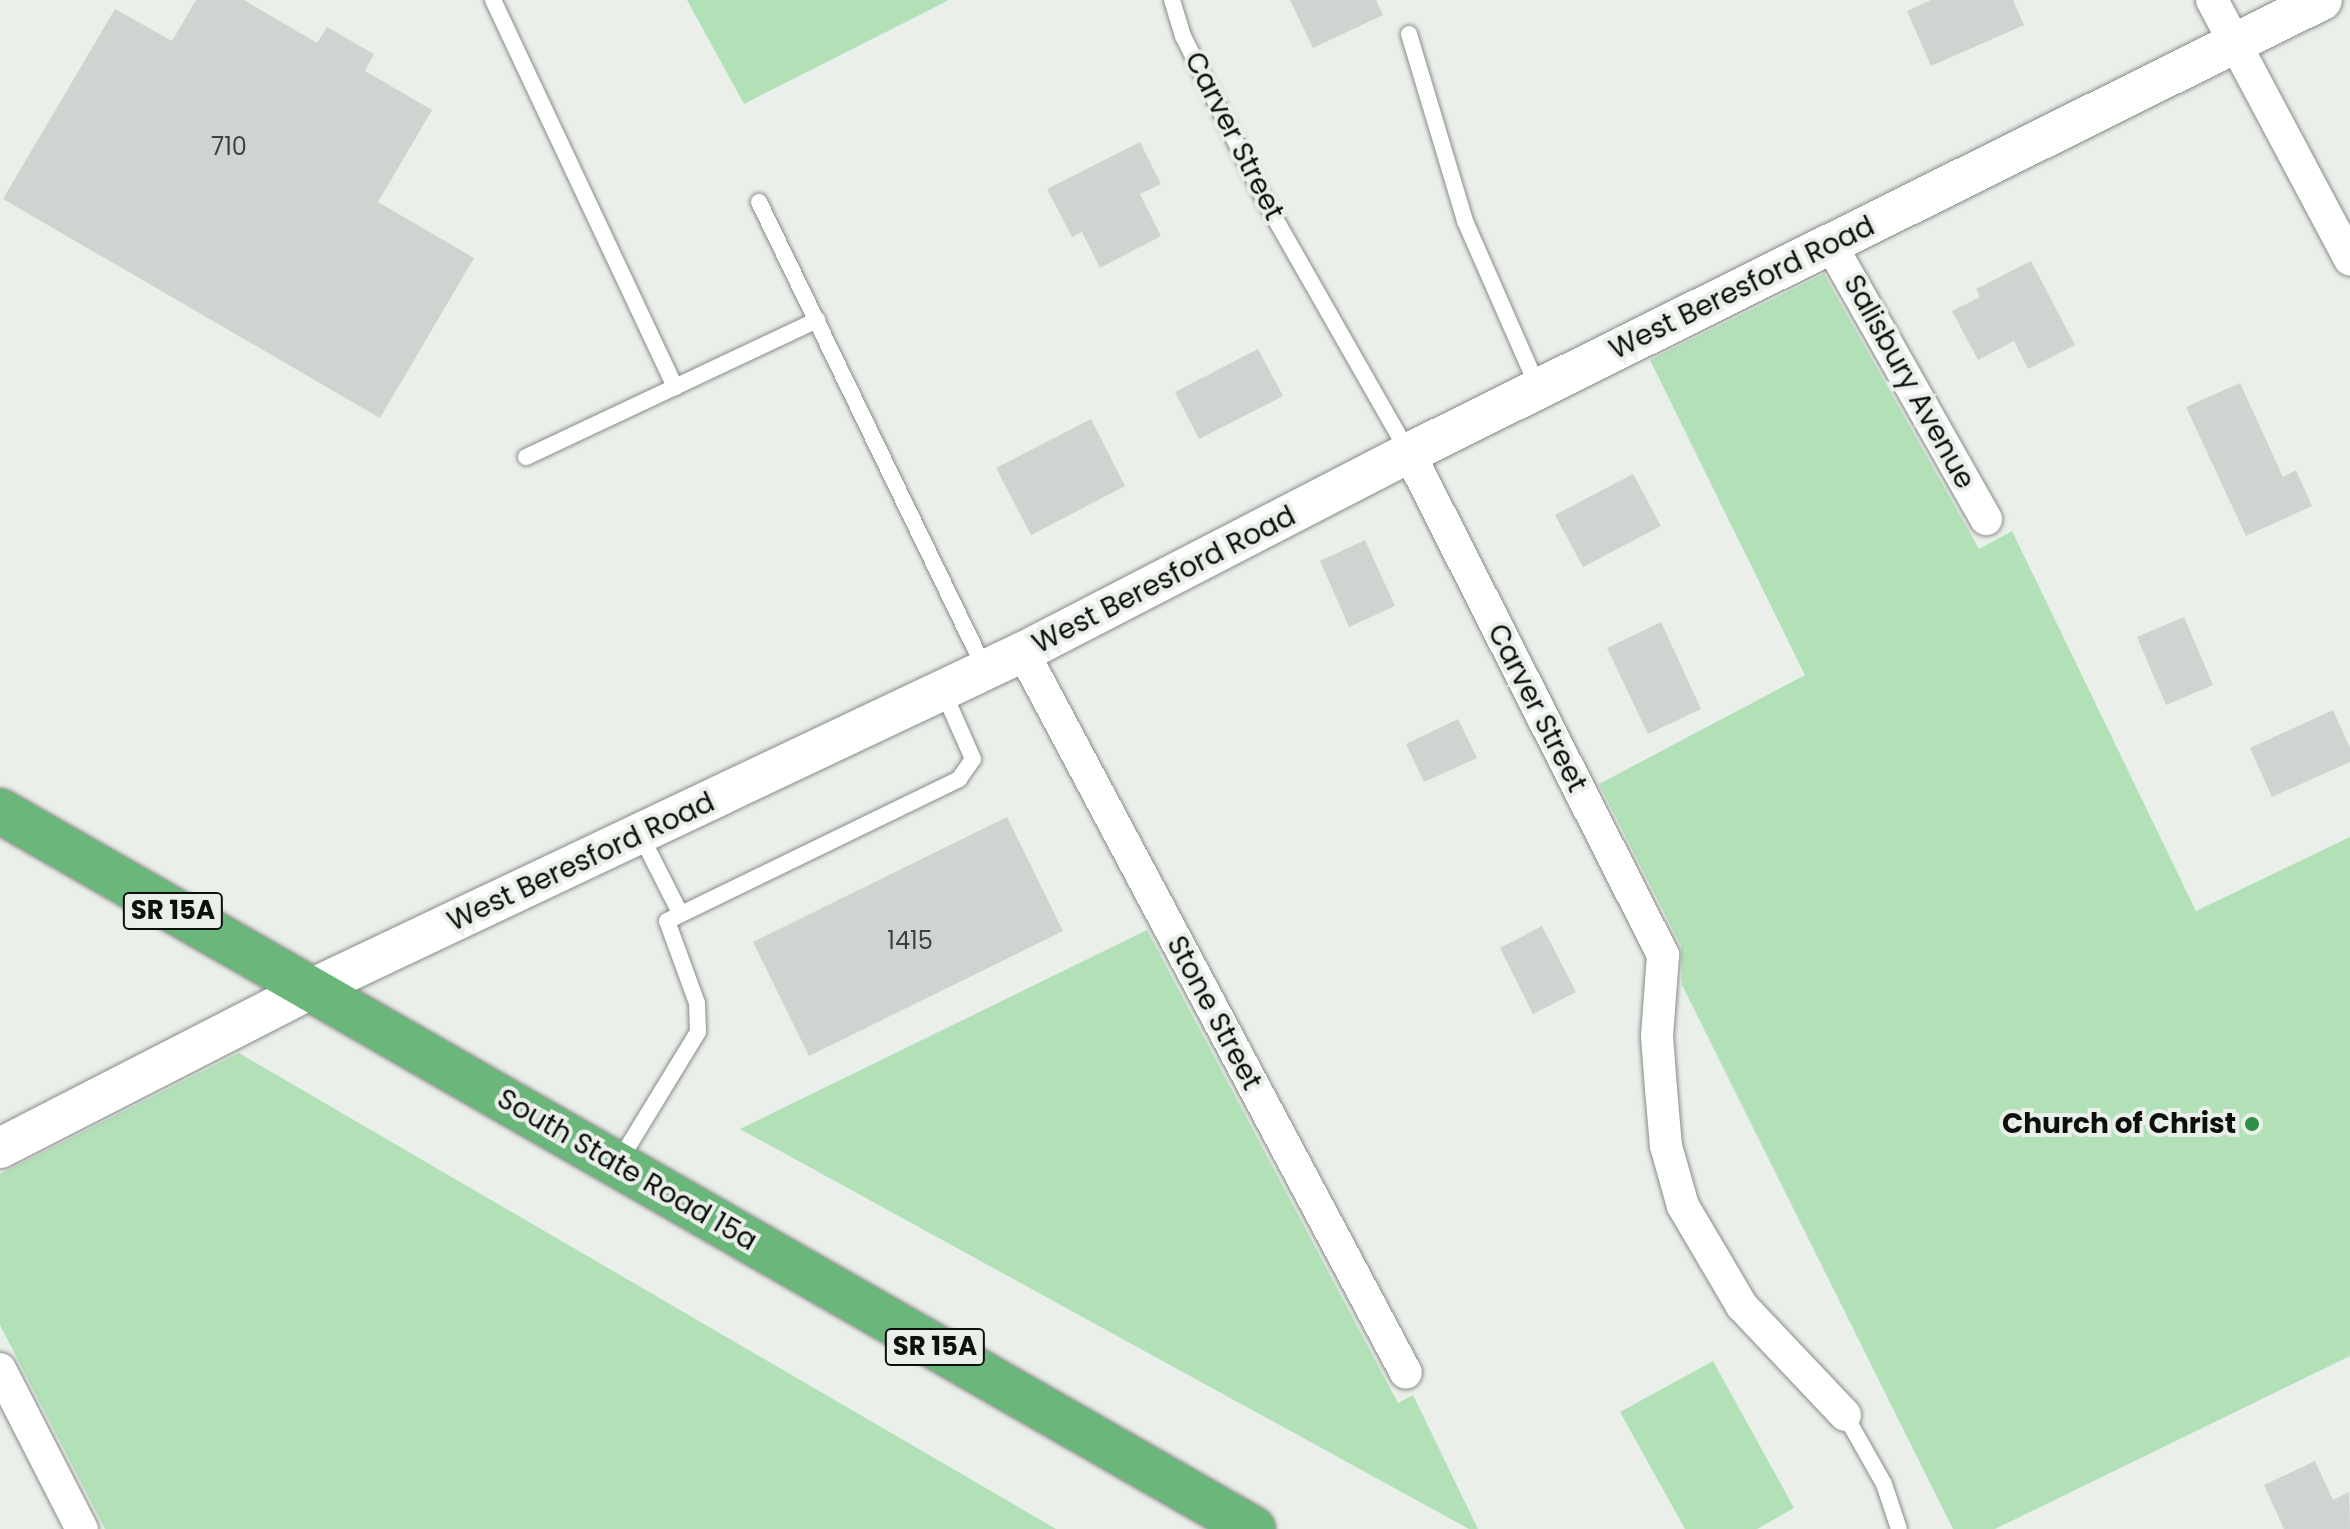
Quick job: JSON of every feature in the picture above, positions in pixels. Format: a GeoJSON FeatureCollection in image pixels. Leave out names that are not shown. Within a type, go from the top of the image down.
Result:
{"type":"FeatureCollection","features":[{"type":"Feature","properties":{"kind":"highway","name":"South State Road 15a"},"geometry":{"type":"LineString","coordinates":[[0,811],[1253,1529]]}},
{"type":"Feature","properties":{"kind":"street"},"geometry":{"type":"LineString","coordinates":[[2212,0],[2350,260]]}},
{"type":"Feature","properties":{"kind":"street","name":"West Beresford Road"},"geometry":{"type":"LineString","coordinates":[[0,1148],[311,989],[1023,652],[1409,453],[2322,0]]}},
{"type":"Feature","properties":{"kind":"street","name":"Salisbury Avenue"},"geometry":{"type":"LineString","coordinates":[[1831,245],[1986,519]]}},
{"type":"Feature","properties":{"kind":"street","name":"Carver Street"},"geometry":{"type":"LineString","coordinates":[[1409,453],[1663,955],[1657,1036],[1661,1089],[1666,1146],[1683,1206],[1742,1306],[1845,1415]]}},
{"type":"Feature","properties":{"kind":"street","name":"Stone Street"},"geometry":{"type":"LineString","coordinates":[[1023,652],[1406,1373]]}},
{"type":"Feature","properties":{"kind":"street"},"geometry":{"type":"LineString","coordinates":[[0,1369],[82,1529]]}},
{"type":"Feature","properties":{"kind":"lane"},"geometry":{"type":"LineString","coordinates":[[493,0],[675,387]]}},
{"type":"Feature","properties":{"kind":"lane","name":"Carver Street"},"geometry":{"type":"LineString","coordinates":[[1172,0],[1183,36],[1265,201],[1409,453]]}},
{"type":"Feature","properties":{"kind":"lane"},"geometry":{"type":"LineString","coordinates":[[1409,34],[1465,221],[1539,389]]}},
{"type":"Feature","properties":{"kind":"lane"},"geometry":{"type":"LineString","coordinates":[[759,202],[986,670]]}},
{"type":"Feature","properties":{"kind":"lane"},"geometry":{"type":"LineString","coordinates":[[526,457],[817,320]]}},
{"type":"Feature","properties":{"kind":"lane"},"geometry":{"type":"LineString","coordinates":[[617,1165],[698,1032],[697,1003],[667,921],[959,779],[973,759],[943,691]]}},
{"type":"Feature","properties":{"kind":"lane"},"geometry":{"type":"LineString","coordinates":[[640,834],[680,913]]}},
{"type":"Feature","properties":{"kind":"lane"},"geometry":{"type":"LineString","coordinates":[[1845,1415],[1884,1484],[1899,1529]]}},
{"type":"Feature","properties":{"kind":"green space"},"geometry":{"type":"Polygon","coordinates":[[[687,0],[949,0],[744,104],[687,0]]]}},
{"type":"Feature","properties":{"kind":"green space"},"geometry":{"type":"Polygon","coordinates":[[[1824,274],[1979,549],[2012,531],[2196,911],[2350,837],[2350,1356],[1995,1529],[1953,1529],[1682,985],[1681,946],[1599,784],[1805,675],[1650,360],[1824,274]]]}},
{"type":"Feature","properties":{"kind":"green space"},"geometry":{"type":"Polygon","coordinates":[[[1147,930],[1398,1403],[1413,1395],[1478,1529],[1469,1529],[740,1129],[1147,930]]]}},
{"type":"Feature","properties":{"kind":"green space"},"geometry":{"type":"Polygon","coordinates":[[[239,1053],[1056,1529],[105,1529],[0,1325],[0,1174],[239,1053]]]}},
{"type":"Feature","properties":{"kind":"green space"},"geometry":{"type":"Polygon","coordinates":[[[1713,1361],[1794,1508],[1757,1529],[1685,1529],[1620,1412],[1713,1361]]]}},
{"type":"Feature","properties":{"kind":"building"},"geometry":{"type":"Polygon","coordinates":[[[196,0],[244,0],[317,43],[327,27],[374,54],[365,71],[432,110],[378,202],[474,258],[380,418],[3,199],[115,9],[172,41],[196,0]]]}},
{"type":"Feature","properties":{"kind":"building"},"geometry":{"type":"Polygon","coordinates":[[[1290,0],[1376,0],[1383,15],[1313,48],[1290,0]]]}},
{"type":"Feature","properties":{"kind":"building"},"geometry":{"type":"Polygon","coordinates":[[[1931,0],[2013,0],[2024,25],[1931,66],[1907,11],[1931,0]]]}},
{"type":"Feature","properties":{"kind":"building"},"geometry":{"type":"Polygon","coordinates":[[[1140,142],[1161,184],[1140,194],[1161,236],[1100,268],[1082,232],[1072,237],[1047,189],[1140,142]]]}},
{"type":"Feature","properties":{"kind":"building"},"geometry":{"type":"Polygon","coordinates":[[[2031,261],[2075,345],[2028,369],[2014,341],[1978,360],[1952,311],[1980,297],[1976,289],[2031,261]]]}},
{"type":"Feature","properties":{"kind":"building"},"geometry":{"type":"Polygon","coordinates":[[[1258,349],[1283,396],[1199,439],[1175,392],[1258,349]]]}},
{"type":"Feature","properties":{"kind":"building"},"geometry":{"type":"Polygon","coordinates":[[[2240,383],[2283,477],[2296,470],[2312,506],[2246,536],[2186,407],[2240,383]]]}},
{"type":"Feature","properties":{"kind":"building"},"geometry":{"type":"Polygon","coordinates":[[[1091,419],[1125,486],[1031,535],[996,468],[1091,419]]]}},
{"type":"Feature","properties":{"kind":"building"},"geometry":{"type":"Polygon","coordinates":[[[1633,474],[1661,526],[1583,567],[1555,515],[1633,474]]]}},
{"type":"Feature","properties":{"kind":"building"},"geometry":{"type":"Polygon","coordinates":[[[1365,540],[1395,606],[1349,627],[1320,561],[1365,540]]]}},
{"type":"Feature","properties":{"kind":"building"},"geometry":{"type":"Polygon","coordinates":[[[2184,617],[2213,685],[2166,705],[2137,637],[2184,617]]]}},
{"type":"Feature","properties":{"kind":"building"},"geometry":{"type":"Polygon","coordinates":[[[1661,622],[1701,709],[1648,734],[1607,648],[1661,622]]]}},
{"type":"Feature","properties":{"kind":"building"},"geometry":{"type":"Polygon","coordinates":[[[2333,710],[2350,748],[2350,762],[2272,797],[2250,748],[2333,710]]]}},
{"type":"Feature","properties":{"kind":"building"},"geometry":{"type":"Polygon","coordinates":[[[1458,719],[1477,758],[1424,782],[1406,744],[1458,719]]]}},
{"type":"Feature","properties":{"kind":"building"},"geometry":{"type":"Polygon","coordinates":[[[1007,817],[1063,931],[809,1056],[753,942],[1007,817]]]}},
{"type":"Feature","properties":{"kind":"building"},"geometry":{"type":"Polygon","coordinates":[[[1542,926],[1576,992],[1533,1014],[1500,948],[1542,926]]]}},
{"type":"Feature","properties":{"kind":"building"},"geometry":{"type":"Polygon","coordinates":[[[2315,1461],[2333,1500],[2349,1492],[2350,1529],[2284,1529],[2264,1485],[2315,1461]]]}},
{"type":"Feature","properties":{"kind":"place","name":"Church of Christ"},"geometry":{"type":"Point","coordinates":[2252,1124]}}]}
